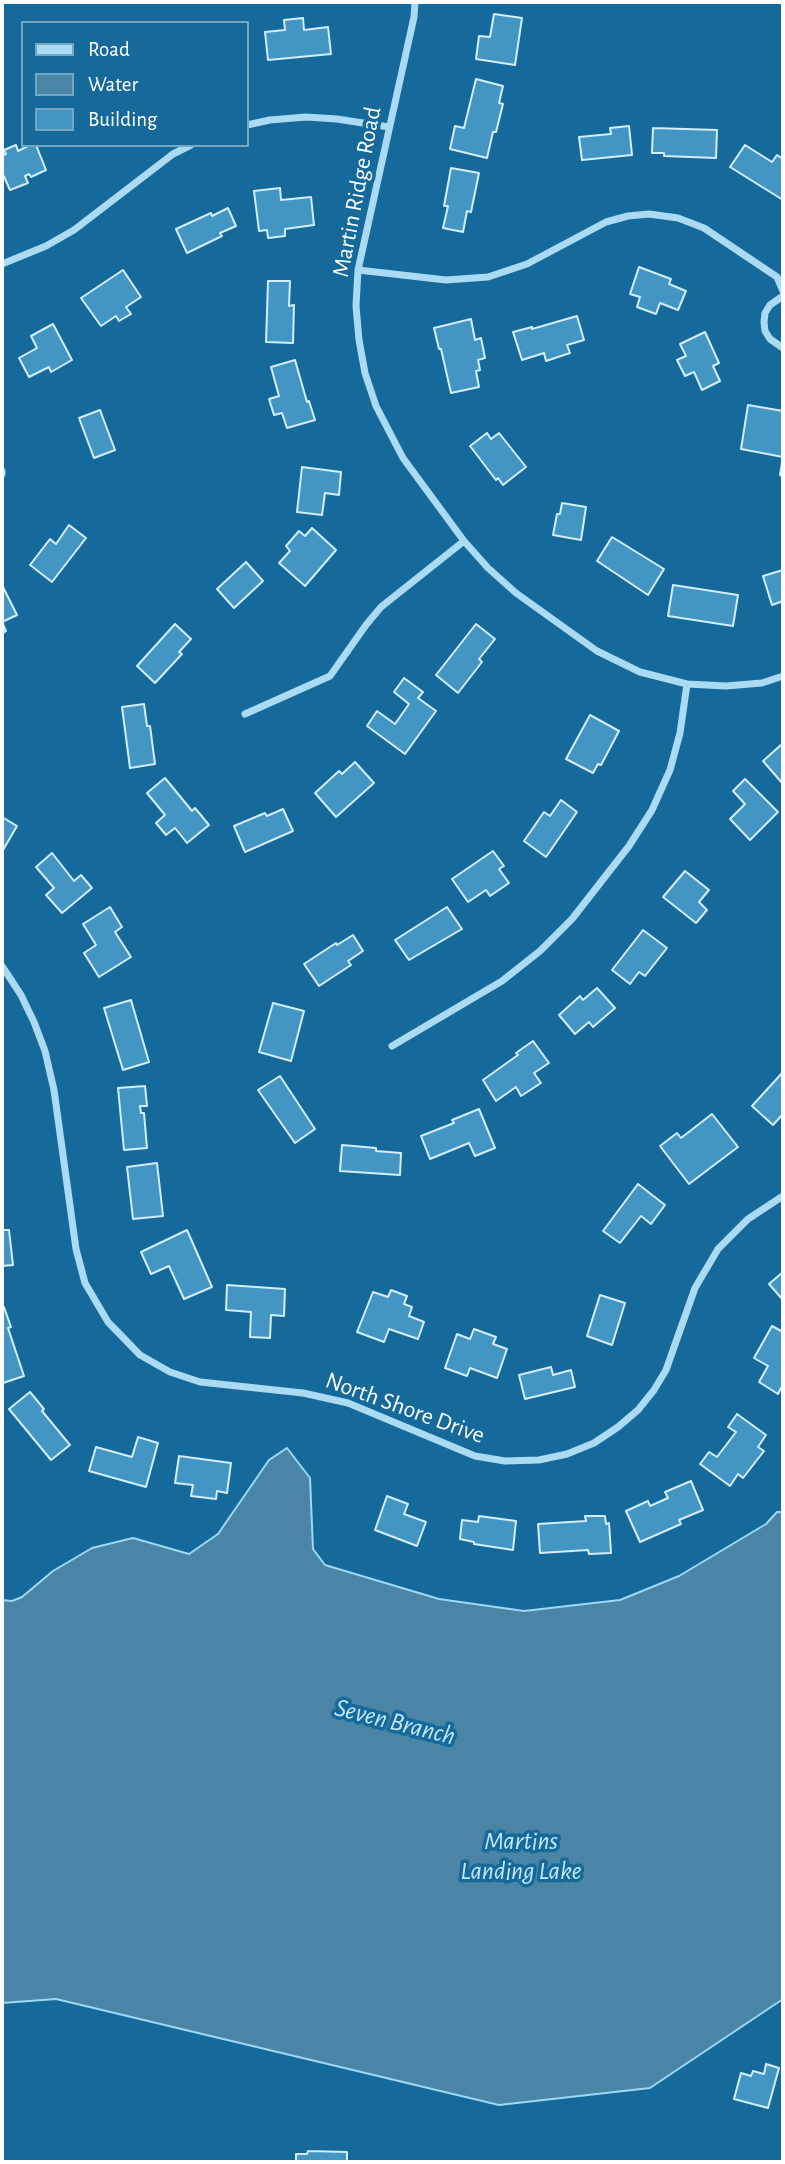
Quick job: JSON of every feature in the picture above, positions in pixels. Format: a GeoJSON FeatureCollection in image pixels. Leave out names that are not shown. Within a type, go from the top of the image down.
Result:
{"type":"FeatureCollection","features":[{"type":"Feature","properties":{"kind":"street","name":"Martin Ridge Road"},"geometry":{"type":"LineString","coordinates":[[415,2],[414,17],[358,270],[356,306],[365,373],[376,406],[403,458],[464,541],[488,568],[516,593],[597,651],[640,672],[687,684],[726,686],[762,683],[783,676]]}},
{"type":"Feature","properties":{"kind":"street"},"geometry":{"type":"LineString","coordinates":[[248,125],[306,117],[389,127]]}},
{"type":"Feature","properties":{"kind":"street"},"geometry":{"type":"LineString","coordinates":[[2,264],[46,246],[74,230],[187,147]]}},
{"type":"Feature","properties":{"kind":"street"},"geometry":{"type":"LineString","coordinates":[[358,270],[446,280],[488,277],[527,264],[606,222],[649,214],[678,218],[704,228],[777,278],[783,293],[770,304],[764,322],[770,339],[783,348]]}},
{"type":"Feature","properties":{"kind":"street"},"geometry":{"type":"LineString","coordinates":[[245,714],[330,676],[381,607],[464,541]]}},
{"type":"Feature","properties":{"kind":"street"},"geometry":{"type":"LineString","coordinates":[[392,1046],[502,981],[540,951],[572,919],[629,846],[652,810],[680,733],[687,684]]}},
{"type":"Feature","properties":{"kind":"street","name":"North Shore Drive"},"geometry":{"type":"LineString","coordinates":[[2,966],[21,995],[45,1051],[54,1090],[76,1250],[85,1283],[108,1322],[140,1354],[170,1372],[200,1382],[303,1393],[348,1403],[475,1456],[505,1461],[539,1460],[567,1454],[594,1443],[638,1410],[666,1370],[695,1288],[718,1249],[748,1219],[783,1196]]}},
{"type":"Feature","properties":{"kind":"water","name":"Martins Landing Lake"},"geometry":{"type":"Polygon","coordinates":[[[287,1448],[310,1478],[313,1549],[325,1565],[439,1599],[524,1611],[620,1600],[679,1576],[766,1524],[777,1512],[783,1512],[783,1999],[650,2088],[499,2105],[56,1999],[2,2003],[2,1600],[12,1601],[22,1597],[53,1571],[92,1548],[133,1538],[189,1554],[218,1534],[269,1460],[287,1448]]]}},
{"type":"Feature","properties":{"kind":"building"},"geometry":{"type":"Polygon","coordinates":[[[494,14],[522,18],[515,65],[476,59],[479,36],[490,37],[494,14]]]}},
{"type":"Feature","properties":{"kind":"building"},"geometry":{"type":"Polygon","coordinates":[[[303,18],[304,30],[328,27],[331,54],[268,60],[265,32],[285,30],[284,20],[303,18]]]}},
{"type":"Feature","properties":{"kind":"building"},"geometry":{"type":"Polygon","coordinates":[[[476,79],[503,86],[499,103],[503,104],[487,158],[450,149],[455,126],[464,128],[476,79]]]}},
{"type":"Feature","properties":{"kind":"building"},"geometry":{"type":"Polygon","coordinates":[[[629,126],[632,155],[582,160],[579,137],[611,134],[610,128],[629,126]]]}},
{"type":"Feature","properties":{"kind":"building"},"geometry":{"type":"Polygon","coordinates":[[[653,128],[717,130],[716,158],[652,153],[653,128]]]}},
{"type":"Feature","properties":{"kind":"building"},"geometry":{"type":"Polygon","coordinates":[[[16,145],[18,151],[26,147],[37,147],[46,170],[31,177],[29,174],[25,176],[28,183],[10,190],[2,172],[2,156],[6,154],[4,150],[16,145]]]}},
{"type":"Feature","properties":{"kind":"building"},"geometry":{"type":"Polygon","coordinates":[[[745,145],[772,162],[777,155],[783,159],[783,200],[730,167],[745,145]]]}},
{"type":"Feature","properties":{"kind":"building"},"geometry":{"type":"Polygon","coordinates":[[[451,168],[479,173],[471,212],[467,211],[463,232],[443,228],[451,168]]]}},
{"type":"Feature","properties":{"kind":"building"},"geometry":{"type":"Polygon","coordinates":[[[280,188],[281,200],[311,197],[314,225],[285,229],[285,236],[268,238],[267,230],[259,231],[254,191],[280,188]]]}},
{"type":"Feature","properties":{"kind":"building"},"geometry":{"type":"Polygon","coordinates":[[[228,208],[236,226],[187,253],[176,229],[228,208]]]}},
{"type":"Feature","properties":{"kind":"building"},"geometry":{"type":"Polygon","coordinates":[[[639,267],[671,279],[669,284],[686,291],[678,310],[660,303],[656,314],[637,307],[640,297],[630,294],[639,267]]]}},
{"type":"Feature","properties":{"kind":"building"},"geometry":{"type":"Polygon","coordinates":[[[123,270],[141,297],[126,307],[131,314],[119,321],[116,316],[101,326],[81,298],[123,270]]]}},
{"type":"Feature","properties":{"kind":"building"},"geometry":{"type":"Polygon","coordinates":[[[268,281],[290,281],[289,306],[294,305],[293,343],[266,342],[268,281]]]}},
{"type":"Feature","properties":{"kind":"building"},"geometry":{"type":"Polygon","coordinates":[[[577,316],[584,340],[567,345],[570,353],[546,361],[544,353],[522,360],[513,332],[577,316]]]}},
{"type":"Feature","properties":{"kind":"building"},"geometry":{"type":"Polygon","coordinates":[[[471,319],[475,340],[481,338],[485,358],[478,360],[480,370],[476,371],[479,387],[451,393],[434,328],[471,319]]]}},
{"type":"Feature","properties":{"kind":"building"},"geometry":{"type":"Polygon","coordinates":[[[53,324],[72,360],[51,372],[49,367],[29,377],[19,358],[37,348],[31,336],[53,324]]]}},
{"type":"Feature","properties":{"kind":"building"},"geometry":{"type":"Polygon","coordinates":[[[705,332],[719,363],[713,366],[720,381],[702,390],[694,372],[685,376],[677,360],[686,356],[680,344],[705,332]]]}},
{"type":"Feature","properties":{"kind":"building"},"geometry":{"type":"Polygon","coordinates":[[[295,360],[315,420],[287,428],[282,413],[274,415],[269,399],[279,396],[271,367],[295,360]]]}},
{"type":"Feature","properties":{"kind":"building"},"geometry":{"type":"Polygon","coordinates":[[[748,405],[783,411],[783,457],[741,449],[748,405]]]}},
{"type":"Feature","properties":{"kind":"building"},"geometry":{"type":"Polygon","coordinates":[[[100,410],[115,450],[94,458],[79,418],[100,410]]]}},
{"type":"Feature","properties":{"kind":"building"},"geometry":{"type":"Polygon","coordinates":[[[487,433],[491,439],[499,433],[526,467],[503,485],[498,478],[496,480],[470,446],[487,433]]]}},
{"type":"Feature","properties":{"kind":"building"},"geometry":{"type":"Polygon","coordinates":[[[302,467],[341,472],[339,495],[325,493],[322,515],[297,512],[302,467]]]}},
{"type":"Feature","properties":{"kind":"building"},"geometry":{"type":"Polygon","coordinates":[[[562,503],[586,507],[581,540],[553,535],[562,503]]]}},
{"type":"Feature","properties":{"kind":"building"},"geometry":{"type":"Polygon","coordinates":[[[69,525],[86,538],[52,582],[30,565],[50,539],[56,544],[69,525]]]}},
{"type":"Feature","properties":{"kind":"building"},"geometry":{"type":"Polygon","coordinates":[[[312,528],[336,550],[305,586],[279,563],[290,551],[286,546],[299,531],[305,536],[312,528]]]}},
{"type":"Feature","properties":{"kind":"building"},"geometry":{"type":"Polygon","coordinates":[[[612,537],[664,569],[648,595],[597,561],[612,537]]]}},
{"type":"Feature","properties":{"kind":"building"},"geometry":{"type":"Polygon","coordinates":[[[246,562],[263,581],[234,608],[217,589],[246,562]]]}},
{"type":"Feature","properties":{"kind":"building"},"geometry":{"type":"Polygon","coordinates":[[[783,570],[783,601],[772,605],[763,576],[783,570]]]}},
{"type":"Feature","properties":{"kind":"building"},"geometry":{"type":"Polygon","coordinates":[[[673,585],[738,595],[733,626],[668,616],[673,585]]]}},
{"type":"Feature","properties":{"kind":"building"},"geometry":{"type":"Polygon","coordinates":[[[3,587],[17,615],[2,622],[2,588],[3,587]]]}},
{"type":"Feature","properties":{"kind":"building"},"geometry":{"type":"Polygon","coordinates":[[[175,624],[191,639],[179,652],[182,654],[155,683],[137,666],[175,624]]]}},
{"type":"Feature","properties":{"kind":"building"},"geometry":{"type":"Polygon","coordinates":[[[476,624],[495,639],[479,659],[482,662],[458,693],[436,675],[476,624]]]}},
{"type":"Feature","properties":{"kind":"building"},"geometry":{"type":"Polygon","coordinates":[[[404,678],[423,692],[418,698],[436,711],[405,754],[367,726],[377,711],[395,724],[409,704],[394,692],[404,678]]]}},
{"type":"Feature","properties":{"kind":"building"},"geometry":{"type":"Polygon","coordinates":[[[144,704],[155,764],[130,768],[122,707],[144,704]]]}},
{"type":"Feature","properties":{"kind":"building"},"geometry":{"type":"Polygon","coordinates":[[[590,715],[619,731],[601,765],[598,764],[593,773],[566,759],[590,715]]]}},
{"type":"Feature","properties":{"kind":"building"},"geometry":{"type":"Polygon","coordinates":[[[783,745],[783,784],[763,761],[783,745]]]}},
{"type":"Feature","properties":{"kind":"building"},"geometry":{"type":"Polygon","coordinates":[[[355,762],[374,783],[336,817],[315,793],[339,771],[342,774],[355,762]]]}},
{"type":"Feature","properties":{"kind":"building"},"geometry":{"type":"Polygon","coordinates":[[[165,778],[192,811],[195,808],[209,825],[187,843],[175,828],[166,835],[156,823],[165,815],[147,793],[165,778]]]}},
{"type":"Feature","properties":{"kind":"building"},"geometry":{"type":"Polygon","coordinates":[[[745,779],[778,812],[750,840],[730,819],[745,804],[733,791],[745,779]]]}},
{"type":"Feature","properties":{"kind":"building"},"geometry":{"type":"Polygon","coordinates":[[[561,800],[577,812],[546,857],[524,841],[544,812],[550,816],[561,800]]]}},
{"type":"Feature","properties":{"kind":"building"},"geometry":{"type":"Polygon","coordinates":[[[283,809],[293,831],[245,852],[234,826],[265,813],[267,816],[283,809]]]}},
{"type":"Feature","properties":{"kind":"building"},"geometry":{"type":"Polygon","coordinates":[[[2,817],[17,826],[3,850],[2,850],[2,817]]]}},
{"type":"Feature","properties":{"kind":"building"},"geometry":{"type":"Polygon","coordinates":[[[493,851],[504,866],[499,869],[509,883],[490,896],[486,890],[468,902],[452,879],[493,851]]]}},
{"type":"Feature","properties":{"kind":"building"},"geometry":{"type":"Polygon","coordinates":[[[52,853],[74,881],[81,875],[92,888],[62,913],[46,895],[54,888],[36,867],[52,853]]]}},
{"type":"Feature","properties":{"kind":"building"},"geometry":{"type":"Polygon","coordinates":[[[685,871],[709,890],[699,902],[707,910],[696,923],[663,897],[685,871]]]}},
{"type":"Feature","properties":{"kind":"building"},"geometry":{"type":"Polygon","coordinates":[[[110,907],[122,927],[115,932],[131,957],[99,977],[84,953],[96,945],[83,924],[110,907]]]}},
{"type":"Feature","properties":{"kind":"building"},"geometry":{"type":"Polygon","coordinates":[[[447,907],[462,929],[409,960],[395,940],[447,907]]]}},
{"type":"Feature","properties":{"kind":"building"},"geometry":{"type":"Polygon","coordinates":[[[643,930],[667,948],[645,976],[639,972],[630,984],[612,970],[643,930]]]}},
{"type":"Feature","properties":{"kind":"building"},"geometry":{"type":"Polygon","coordinates":[[[353,935],[363,951],[348,961],[351,965],[319,986],[304,964],[353,935]]]}},
{"type":"Feature","properties":{"kind":"building"},"geometry":{"type":"Polygon","coordinates":[[[597,988],[615,1008],[593,1027],[589,1022],[575,1034],[559,1015],[580,996],[583,1000],[597,988]]]}},
{"type":"Feature","properties":{"kind":"building"},"geometry":{"type":"Polygon","coordinates":[[[131,1000],[149,1062],[123,1070],[104,1008],[131,1000]]]}},
{"type":"Feature","properties":{"kind":"building"},"geometry":{"type":"Polygon","coordinates":[[[273,1003],[304,1011],[291,1061],[259,1052],[273,1003]]]}},
{"type":"Feature","properties":{"kind":"building"},"geometry":{"type":"Polygon","coordinates":[[[533,1041],[549,1063],[534,1073],[541,1083],[521,1096],[516,1087],[496,1101],[483,1080],[533,1041]]]}},
{"type":"Feature","properties":{"kind":"building"},"geometry":{"type":"Polygon","coordinates":[[[783,1072],[783,1114],[773,1125],[752,1106],[783,1072]]]}},
{"type":"Feature","properties":{"kind":"building"},"geometry":{"type":"Polygon","coordinates":[[[280,1076],[315,1129],[295,1143],[258,1090],[280,1076]]]}},
{"type":"Feature","properties":{"kind":"building"},"geometry":{"type":"Polygon","coordinates":[[[145,1086],[147,1106],[140,1106],[141,1113],[144,1113],[147,1148],[124,1150],[118,1088],[145,1086]]]}},
{"type":"Feature","properties":{"kind":"building"},"geometry":{"type":"Polygon","coordinates":[[[479,1109],[495,1148],[475,1156],[469,1143],[430,1159],[421,1136],[454,1123],[452,1120],[479,1109]]]}},
{"type":"Feature","properties":{"kind":"building"},"geometry":{"type":"Polygon","coordinates":[[[712,1114],[738,1147],[689,1184],[660,1146],[677,1133],[681,1138],[712,1114]]]}},
{"type":"Feature","properties":{"kind":"building"},"geometry":{"type":"Polygon","coordinates":[[[342,1145],[401,1153],[400,1175],[340,1171],[342,1145]]]}},
{"type":"Feature","properties":{"kind":"building"},"geometry":{"type":"Polygon","coordinates":[[[157,1163],[163,1216],[133,1219],[127,1167],[157,1163]]]}},
{"type":"Feature","properties":{"kind":"building"},"geometry":{"type":"Polygon","coordinates":[[[638,1184],[665,1205],[651,1224],[641,1216],[620,1243],[603,1231],[638,1184]]]}},
{"type":"Feature","properties":{"kind":"building"},"geometry":{"type":"Polygon","coordinates":[[[2,1230],[9,1230],[13,1265],[2,1266],[2,1230]]]}},
{"type":"Feature","properties":{"kind":"building"},"geometry":{"type":"Polygon","coordinates":[[[187,1230],[212,1287],[184,1299],[169,1266],[151,1274],[141,1252],[187,1230]]]}},
{"type":"Feature","properties":{"kind":"building"},"geometry":{"type":"Polygon","coordinates":[[[783,1272],[783,1300],[769,1284],[783,1272]]]}},
{"type":"Feature","properties":{"kind":"building"},"geometry":{"type":"Polygon","coordinates":[[[227,1285],[285,1289],[284,1316],[271,1315],[270,1338],[250,1337],[251,1312],[226,1310],[227,1285]]]}},
{"type":"Feature","properties":{"kind":"building"},"geometry":{"type":"Polygon","coordinates":[[[391,1290],[407,1296],[404,1304],[412,1307],[409,1316],[424,1322],[418,1339],[389,1329],[384,1342],[357,1332],[373,1292],[388,1297],[391,1290]]]}},
{"type":"Feature","properties":{"kind":"building"},"geometry":{"type":"Polygon","coordinates":[[[600,1295],[625,1303],[612,1345],[587,1336],[600,1295]]]}},
{"type":"Feature","properties":{"kind":"building"},"geometry":{"type":"Polygon","coordinates":[[[4,1307],[24,1376],[3,1383],[2,1308],[4,1307]]]}},
{"type":"Feature","properties":{"kind":"building"},"geometry":{"type":"Polygon","coordinates":[[[772,1326],[783,1332],[783,1384],[778,1394],[759,1382],[768,1366],[754,1358],[772,1326]]]}},
{"type":"Feature","properties":{"kind":"building"},"geometry":{"type":"Polygon","coordinates":[[[474,1329],[496,1337],[493,1344],[507,1349],[497,1378],[470,1368],[467,1376],[445,1368],[457,1334],[470,1339],[474,1329]]]}},
{"type":"Feature","properties":{"kind":"building"},"geometry":{"type":"Polygon","coordinates":[[[551,1367],[553,1375],[571,1370],[575,1387],[525,1399],[519,1375],[551,1367]]]}},
{"type":"Feature","properties":{"kind":"building"},"geometry":{"type":"Polygon","coordinates":[[[30,1392],[70,1445],[51,1460],[9,1409],[30,1392]]]}},
{"type":"Feature","properties":{"kind":"building"},"geometry":{"type":"Polygon","coordinates":[[[737,1414],[766,1435],[758,1447],[764,1451],[743,1478],[738,1474],[730,1486],[700,1464],[709,1452],[717,1457],[736,1432],[728,1427],[737,1414]]]}},
{"type":"Feature","properties":{"kind":"building"},"geometry":{"type":"Polygon","coordinates":[[[138,1437],[158,1443],[146,1487],[89,1471],[96,1447],[132,1457],[138,1437]]]}},
{"type":"Feature","properties":{"kind":"building"},"geometry":{"type":"Polygon","coordinates":[[[179,1456],[231,1463],[227,1493],[217,1491],[216,1499],[191,1496],[193,1485],[175,1483],[179,1456]]]}},
{"type":"Feature","properties":{"kind":"building"},"geometry":{"type":"Polygon","coordinates":[[[691,1481],[703,1510],[679,1520],[681,1524],[640,1542],[626,1511],[648,1501],[650,1506],[668,1498],[665,1492],[691,1481]]]}},
{"type":"Feature","properties":{"kind":"building"},"geometry":{"type":"Polygon","coordinates":[[[387,1496],[408,1504],[404,1514],[426,1522],[417,1546],[375,1530],[387,1496]]]}},
{"type":"Feature","properties":{"kind":"building"},"geometry":{"type":"Polygon","coordinates":[[[479,1516],[516,1521],[513,1550],[460,1539],[462,1520],[478,1522],[479,1516]]]}},
{"type":"Feature","properties":{"kind":"building"},"geometry":{"type":"Polygon","coordinates":[[[585,1516],[605,1516],[606,1524],[609,1523],[611,1553],[589,1554],[588,1550],[540,1553],[538,1524],[586,1521],[585,1516]]]}},
{"type":"Feature","properties":{"kind":"building"},"geometry":{"type":"Polygon","coordinates":[[[766,2064],[779,2068],[768,2108],[734,2099],[741,2073],[751,2076],[753,2071],[764,2074],[766,2064]]]}},
{"type":"Feature","properties":{"kind":"building"},"geometry":{"type":"Polygon","coordinates":[[[308,2151],[347,2152],[347,2162],[280,2162],[296,2161],[296,2154],[307,2154],[308,2151]]]}},
{"type":"Feature","properties":{"kind":"water label","name":"Seven Branch"},"geometry":{"type":"Point","coordinates":[395,1722]}}]}
